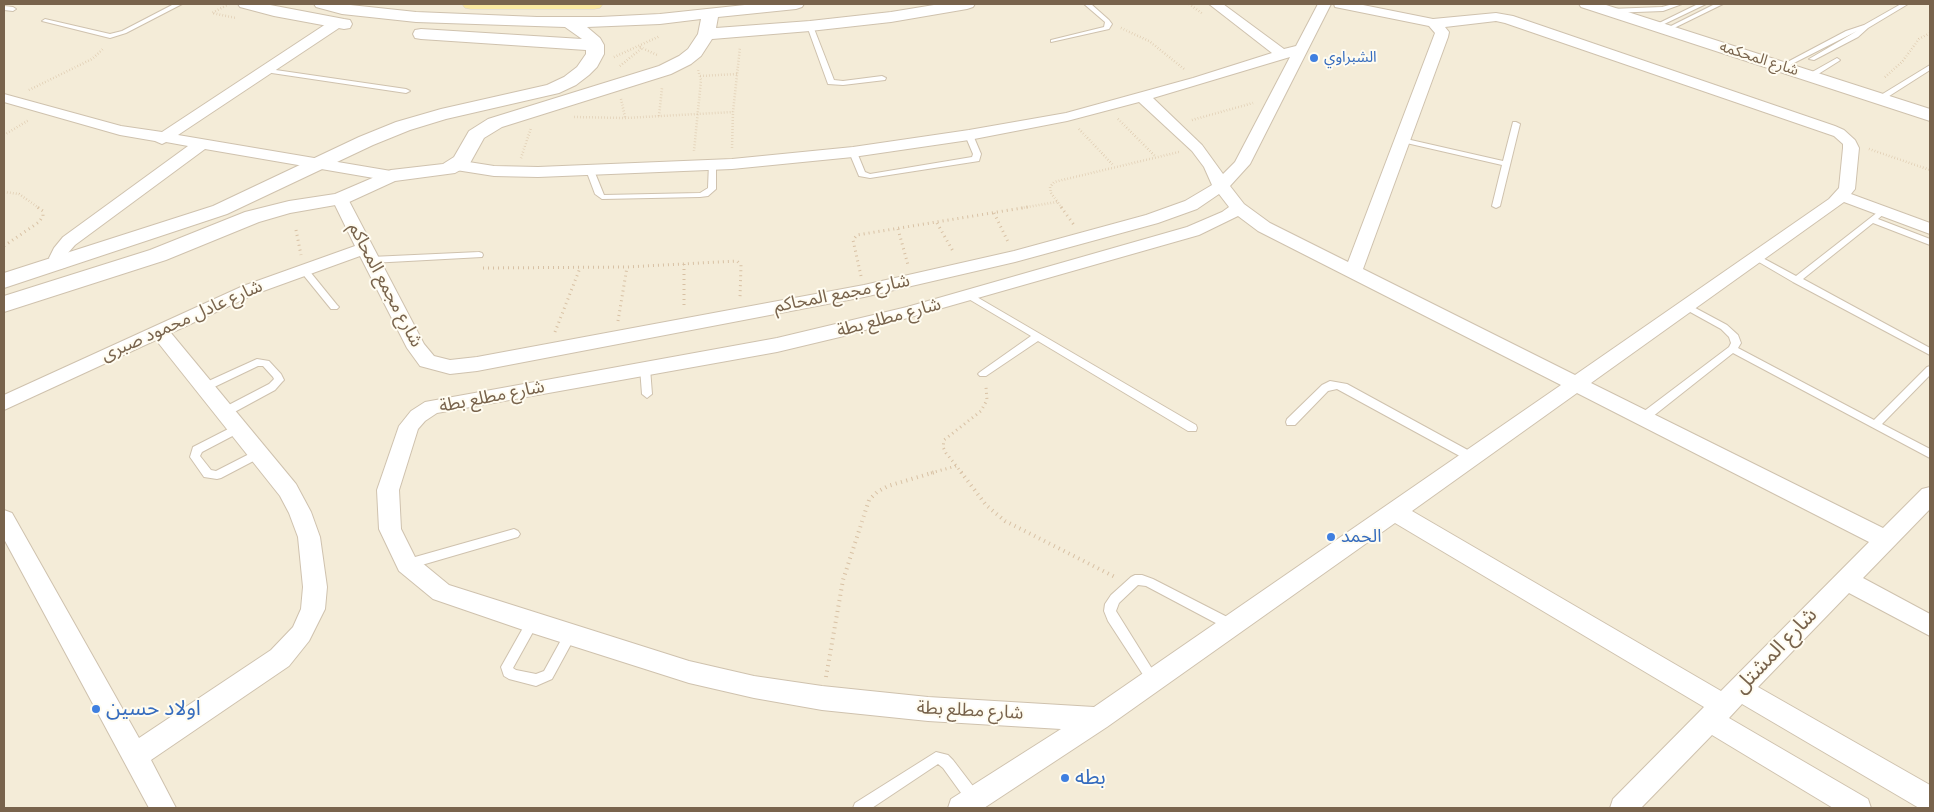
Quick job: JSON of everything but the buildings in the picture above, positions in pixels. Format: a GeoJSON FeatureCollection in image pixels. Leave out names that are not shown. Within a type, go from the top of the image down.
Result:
{"type":"FeatureCollection","features":[{"type":"Feature","properties":{"kind":"main road"},"geometry":{"type":"LineString","coordinates":[[471,4],[594,4]]}},
{"type":"Feature","properties":{"kind":"street"},"geometry":{"type":"LineString","coordinates":[[246,4],[337,23],[458,37],[595,45]]}},
{"type":"Feature","properties":{"kind":"street"},"geometry":{"type":"LineString","coordinates":[[322,4],[342,9],[436,18],[569,22],[630,21],[796,4]]}},
{"type":"Feature","properties":{"kind":"street"},"geometry":{"type":"LineString","coordinates":[[706,34],[810,26],[967,4]]}},
{"type":"Feature","properties":{"kind":"street"},"geometry":{"type":"LineString","coordinates":[[1215,4],[1282,55]]}},
{"type":"Feature","properties":{"kind":"street","name":"شارع مجمع المحاكم"},"geometry":{"type":"LineString","coordinates":[[340,199],[416,348],[428,361],[450,368],[864,291],[1015,256],[1152,219],[1191,205],[1221,186],[1242,164],[1324,4]]}},
{"type":"Feature","properties":{"kind":"street"},"geometry":{"type":"LineString","coordinates":[[968,804],[1154,680],[1756,258],[1842,196],[1847,189],[1850,143],[1830,130],[1508,19],[1496,17],[1433,23],[1340,4]]}},
{"type":"Feature","properties":{"kind":"street","name":"شارع المحكمه"},"geometry":{"type":"LineString","coordinates":[[1587,4],[1930,114]]}},
{"type":"Feature","properties":{"kind":"street"},"geometry":{"type":"LineString","coordinates":[[4,304],[158,255],[317,164],[366,141],[416,122],[529,103],[665,70],[685,60],[695,52],[706,34],[711,14]]}},
{"type":"Feature","properties":{"kind":"street"},"geometry":{"type":"LineString","coordinates":[[456,166],[465,157],[472,140],[481,131],[570,81],[584,71],[591,63],[595,54],[595,45],[586,32],[569,22]]}},
{"type":"Feature","properties":{"kind":"street"},"geometry":{"type":"LineString","coordinates":[[162,139],[337,23]]}},
{"type":"Feature","properties":{"kind":"street"},"geometry":{"type":"LineString","coordinates":[[1353,272],[1442,32],[1433,23]]}},
{"type":"Feature","properties":{"kind":"street"},"geometry":{"type":"LineString","coordinates":[[7,99],[120,130],[162,139],[391,176],[440,171],[456,166],[516,172],[712,166],[853,152],[1067,116],[1198,81],[1300,49]]}},
{"type":"Feature","properties":{"kind":"street"},"geometry":{"type":"LineString","coordinates":[[1142,96],[1197,148],[1211,166],[1221,186],[1238,208],[1264,227],[1886,540]]}},
{"type":"Feature","properties":{"kind":"street"},"geometry":{"type":"LineString","coordinates":[[60,263],[58,258],[60,252],[69,241],[200,145]]}},
{"type":"Feature","properties":{"kind":"street"},"geometry":{"type":"LineString","coordinates":[[4,281],[60,263],[226,217],[340,199],[391,176]]}},
{"type":"Feature","properties":{"kind":"street"},"geometry":{"type":"LineString","coordinates":[[1842,196],[1877,216],[1930,228]]}},
{"type":"Feature","properties":{"kind":"street","name":"شارع مطلع بطة"},"geometry":{"type":"LineString","coordinates":[[1098,719],[928,709],[822,698],[754,687],[689,672],[532,623],[441,592],[407,564],[390,529],[388,490],[409,426],[418,416],[432,407],[777,345],[844,330],[970,296],[1193,231],[1228,216],[1238,208]]}},
{"type":"Feature","properties":{"kind":"street","name":"شارع عادل محمود صبرى"},"geometry":{"type":"LineString","coordinates":[[4,403],[249,290],[304,270],[368,254]]}},
{"type":"Feature","properties":{"kind":"street"},"geometry":{"type":"LineString","coordinates":[[134,756],[280,658],[302,634],[314,609],[315,587],[309,537],[300,512],[288,490],[160,331]]}},
{"type":"Feature","properties":{"kind":"street","name":"شارع المشتل"},"geometry":{"type":"LineString","coordinates":[[1623,808],[1930,495]]}},
{"type":"Feature","properties":{"kind":"street"},"geometry":{"type":"LineString","coordinates":[[1394,511],[1724,705],[1930,800]]}},
{"type":"Feature","properties":{"kind":"street"},"geometry":{"type":"LineString","coordinates":[[4,519],[163,808]]}},
{"type":"Feature","properties":{"kind":"street"},"geometry":{"type":"LineString","coordinates":[[1846,580],[1930,626]]}},
{"type":"Feature","properties":{"kind":"street"},"geometry":{"type":"LineString","coordinates":[[1724,705],[1858,808]]}},
{"type":"Feature","properties":{"kind":"lane"},"geometry":{"type":"LineString","coordinates":[[46,22],[104,36],[118,35],[180,4]]}},
{"type":"Feature","properties":{"kind":"lane"},"geometry":{"type":"LineString","coordinates":[[1053,42],[1107,28],[1109,24],[1087,4]]}},
{"type":"Feature","properties":{"kind":"lane"},"geometry":{"type":"LineString","coordinates":[[1610,11],[1663,10],[1679,4]]}},
{"type":"Feature","properties":{"kind":"lane"},"geometry":{"type":"LineString","coordinates":[[1662,28],[1702,4]]}},
{"type":"Feature","properties":{"kind":"lane"},"geometry":{"type":"LineString","coordinates":[[1662,28],[1720,4]]}},
{"type":"Feature","properties":{"kind":"lane"},"geometry":{"type":"LineString","coordinates":[[1787,69],[1856,36],[1866,26],[1905,4]]}},
{"type":"Feature","properties":{"kind":"lane"},"geometry":{"type":"LineString","coordinates":[[4,8],[13,9]]}},
{"type":"Feature","properties":{"kind":"lane"},"geometry":{"type":"LineString","coordinates":[[810,26],[831,82],[843,83],[882,78]]}},
{"type":"Feature","properties":{"kind":"lane"},"geometry":{"type":"LineString","coordinates":[[1809,76],[1837,60]]}},
{"type":"Feature","properties":{"kind":"lane"},"geometry":{"type":"LineString","coordinates":[[1880,98],[1930,67]]}},
{"type":"Feature","properties":{"kind":"lane"},"geometry":{"type":"LineString","coordinates":[[265,70],[406,91]]}},
{"type":"Feature","properties":{"kind":"lane"},"geometry":{"type":"LineString","coordinates":[[1496,206],[1516,124]]}},
{"type":"Feature","properties":{"kind":"lane"},"geometry":{"type":"LineString","coordinates":[[853,152],[862,174],[866,176],[944,165],[976,159],[977,154],[969,134]]}},
{"type":"Feature","properties":{"kind":"lane"},"geometry":{"type":"LineString","coordinates":[[1402,140],[1506,164]]}},
{"type":"Feature","properties":{"kind":"lane"},"geometry":{"type":"LineString","coordinates":[[590,170],[599,194],[602,197],[700,195],[712,189],[712,166]]}},
{"type":"Feature","properties":{"kind":"lane"},"geometry":{"type":"LineString","coordinates":[[1796,280],[1877,216],[1930,242]]}},
{"type":"Feature","properties":{"kind":"lane"},"geometry":{"type":"LineString","coordinates":[[368,254],[479,256]]}},
{"type":"Feature","properties":{"kind":"lane"},"geometry":{"type":"LineString","coordinates":[[1756,258],[1930,352]]}},
{"type":"Feature","properties":{"kind":"lane"},"geometry":{"type":"LineString","coordinates":[[304,270],[334,307]]}},
{"type":"Feature","properties":{"kind":"lane"},"geometry":{"type":"LineString","coordinates":[[970,296],[1192,428]]}},
{"type":"Feature","properties":{"kind":"lane"},"geometry":{"type":"LineString","coordinates":[[1644,418],[1732,348],[1736,342],[1733,334],[1724,327],[1686,306]]}},
{"type":"Feature","properties":{"kind":"lane"},"geometry":{"type":"LineString","coordinates":[[983,374],[1038,336]]}},
{"type":"Feature","properties":{"kind":"lane"},"geometry":{"type":"LineString","coordinates":[[1732,348],[1930,454]]}},
{"type":"Feature","properties":{"kind":"lane"},"geometry":{"type":"LineString","coordinates":[[205,387],[257,362],[266,363],[278,376],[279,380],[272,387],[197,450],[195,457],[208,474],[217,475],[259,453]]}},
{"type":"Feature","properties":{"kind":"lane"},"geometry":{"type":"LineString","coordinates":[[645,368],[647,394]]}},
{"type":"Feature","properties":{"kind":"lane"},"geometry":{"type":"LineString","coordinates":[[1875,425],[1930,369]]}},
{"type":"Feature","properties":{"kind":"lane"},"geometry":{"type":"LineString","coordinates":[[1291,422],[1325,388],[1330,385],[1337,385],[1344,387],[1471,457]]}},
{"type":"Feature","properties":{"kind":"lane"},"geometry":{"type":"LineString","coordinates":[[407,564],[514,534]]}},
{"type":"Feature","properties":{"kind":"lane"},"geometry":{"type":"LineString","coordinates":[[1154,680],[1112,617],[1110,611],[1111,604],[1129,584],[1135,580],[1149,582],[1231,625]]}},
{"type":"Feature","properties":{"kind":"lane"},"geometry":{"type":"LineString","coordinates":[[532,623],[507,667],[508,672],[513,675],[536,680],[548,675],[570,635]]}},
{"type":"Feature","properties":{"kind":"lane"},"geometry":{"type":"LineString","coordinates":[[860,808],[936,758],[943,759],[948,764],[968,804]]}},
{"type":"Feature","properties":{"kind":"path"},"geometry":{"type":"LineString","coordinates":[[1109,24],[1131,31],[1149,41],[1198,81]]}},
{"type":"Feature","properties":{"kind":"path"},"geometry":{"type":"LineString","coordinates":[[732,164],[733,112],[741,32]]}},
{"type":"Feature","properties":{"kind":"path"},"geometry":{"type":"LineString","coordinates":[[1862,93],[1890,74],[1902,62],[1919,39],[1930,33]]}},
{"type":"Feature","properties":{"kind":"path"},"geometry":{"type":"LineString","coordinates":[[584,71],[665,34]]}},
{"type":"Feature","properties":{"kind":"path"},"geometry":{"type":"LineString","coordinates":[[7,99],[92,59],[106,46],[104,36]]}},
{"type":"Feature","properties":{"kind":"path"},"geometry":{"type":"LineString","coordinates":[[685,60],[697,69],[700,76],[692,166]]}},
{"type":"Feature","properties":{"kind":"path"},"geometry":{"type":"LineString","coordinates":[[659,116],[665,70]]}},
{"type":"Feature","properties":{"kind":"path"},"geometry":{"type":"LineString","coordinates":[[700,76],[737,74]]}},
{"type":"Feature","properties":{"kind":"path"},"geometry":{"type":"LineString","coordinates":[[1173,124],[1276,98]]}},
{"type":"Feature","properties":{"kind":"path"},"geometry":{"type":"LineString","coordinates":[[516,172],[537,112],[529,103]]}},
{"type":"Feature","properties":{"kind":"path"},"geometry":{"type":"LineString","coordinates":[[1106,107],[1156,157]]}},
{"type":"Feature","properties":{"kind":"path"},"geometry":{"type":"LineString","coordinates":[[4,135],[46,110]]}},
{"type":"Feature","properties":{"kind":"path"},"geometry":{"type":"LineString","coordinates":[[568,117],[659,116],[733,112]]}},
{"type":"Feature","properties":{"kind":"path"},"geometry":{"type":"LineString","coordinates":[[1067,116],[1115,167]]}},
{"type":"Feature","properties":{"kind":"path"},"geometry":{"type":"LineString","coordinates":[[1850,143],[1930,170]]}},
{"type":"Feature","properties":{"kind":"path"},"geometry":{"type":"LineString","coordinates":[[1083,238],[1051,193],[1050,187],[1054,182],[1197,148]]}},
{"type":"Feature","properties":{"kind":"path"},"geometry":{"type":"LineString","coordinates":[[4,192],[19,194],[43,211],[43,216],[39,222],[4,246]]}},
{"type":"Feature","properties":{"kind":"path"},"geometry":{"type":"LineString","coordinates":[[864,291],[853,240],[854,237],[860,234],[1057,202]]}},
{"type":"Feature","properties":{"kind":"path"},"geometry":{"type":"LineString","coordinates":[[994,213],[1015,256]]}},
{"type":"Feature","properties":{"kind":"path"},"geometry":{"type":"LineString","coordinates":[[937,223],[963,269]]}},
{"type":"Feature","properties":{"kind":"path"},"geometry":{"type":"LineString","coordinates":[[898,229],[912,281]]}},
{"type":"Feature","properties":{"kind":"path"},"geometry":{"type":"LineString","coordinates":[[296,230],[304,270]]}},
{"type":"Feature","properties":{"kind":"path"},"geometry":{"type":"LineString","coordinates":[[482,268],[627,267],[733,260],[740,262],[739,314]]}},
{"type":"Feature","properties":{"kind":"path"},"geometry":{"type":"LineString","coordinates":[[684,264],[684,324]]}},
{"type":"Feature","properties":{"kind":"path"},"geometry":{"type":"LineString","coordinates":[[616,337],[627,267]]}},
{"type":"Feature","properties":{"kind":"path"},"geometry":{"type":"LineString","coordinates":[[549,350],[580,268]]}},
{"type":"Feature","properties":{"kind":"path"},"geometry":{"type":"LineString","coordinates":[[983,374],[987,394],[985,405],[981,411],[948,435],[944,440],[943,447],[946,452],[986,505],[1005,521],[1129,584]]}},
{"type":"Feature","properties":{"kind":"path"},"geometry":{"type":"LineString","coordinates":[[822,698],[843,580],[870,500],[888,486],[956,466]]}},
{"type":"Feature","properties":{"kind":"shaded area"},"geometry":{"type":"Polygon","coordinates":[[[4,4],[1930,4],[1930,808],[4,808],[4,4]]]}},
{"type":"Feature","properties":{"kind":"place","name":"الشبراوي"},"geometry":{"type":"Point","coordinates":[1314,58]}},
{"type":"Feature","properties":{"kind":"place","name":"الحمد"},"geometry":{"type":"Point","coordinates":[1331,537]}},
{"type":"Feature","properties":{"kind":"place","name":"اولاد حسين"},"geometry":{"type":"Point","coordinates":[96,709]}},
{"type":"Feature","properties":{"kind":"place","name":"بطه"},"geometry":{"type":"Point","coordinates":[1065,778]}}]}
